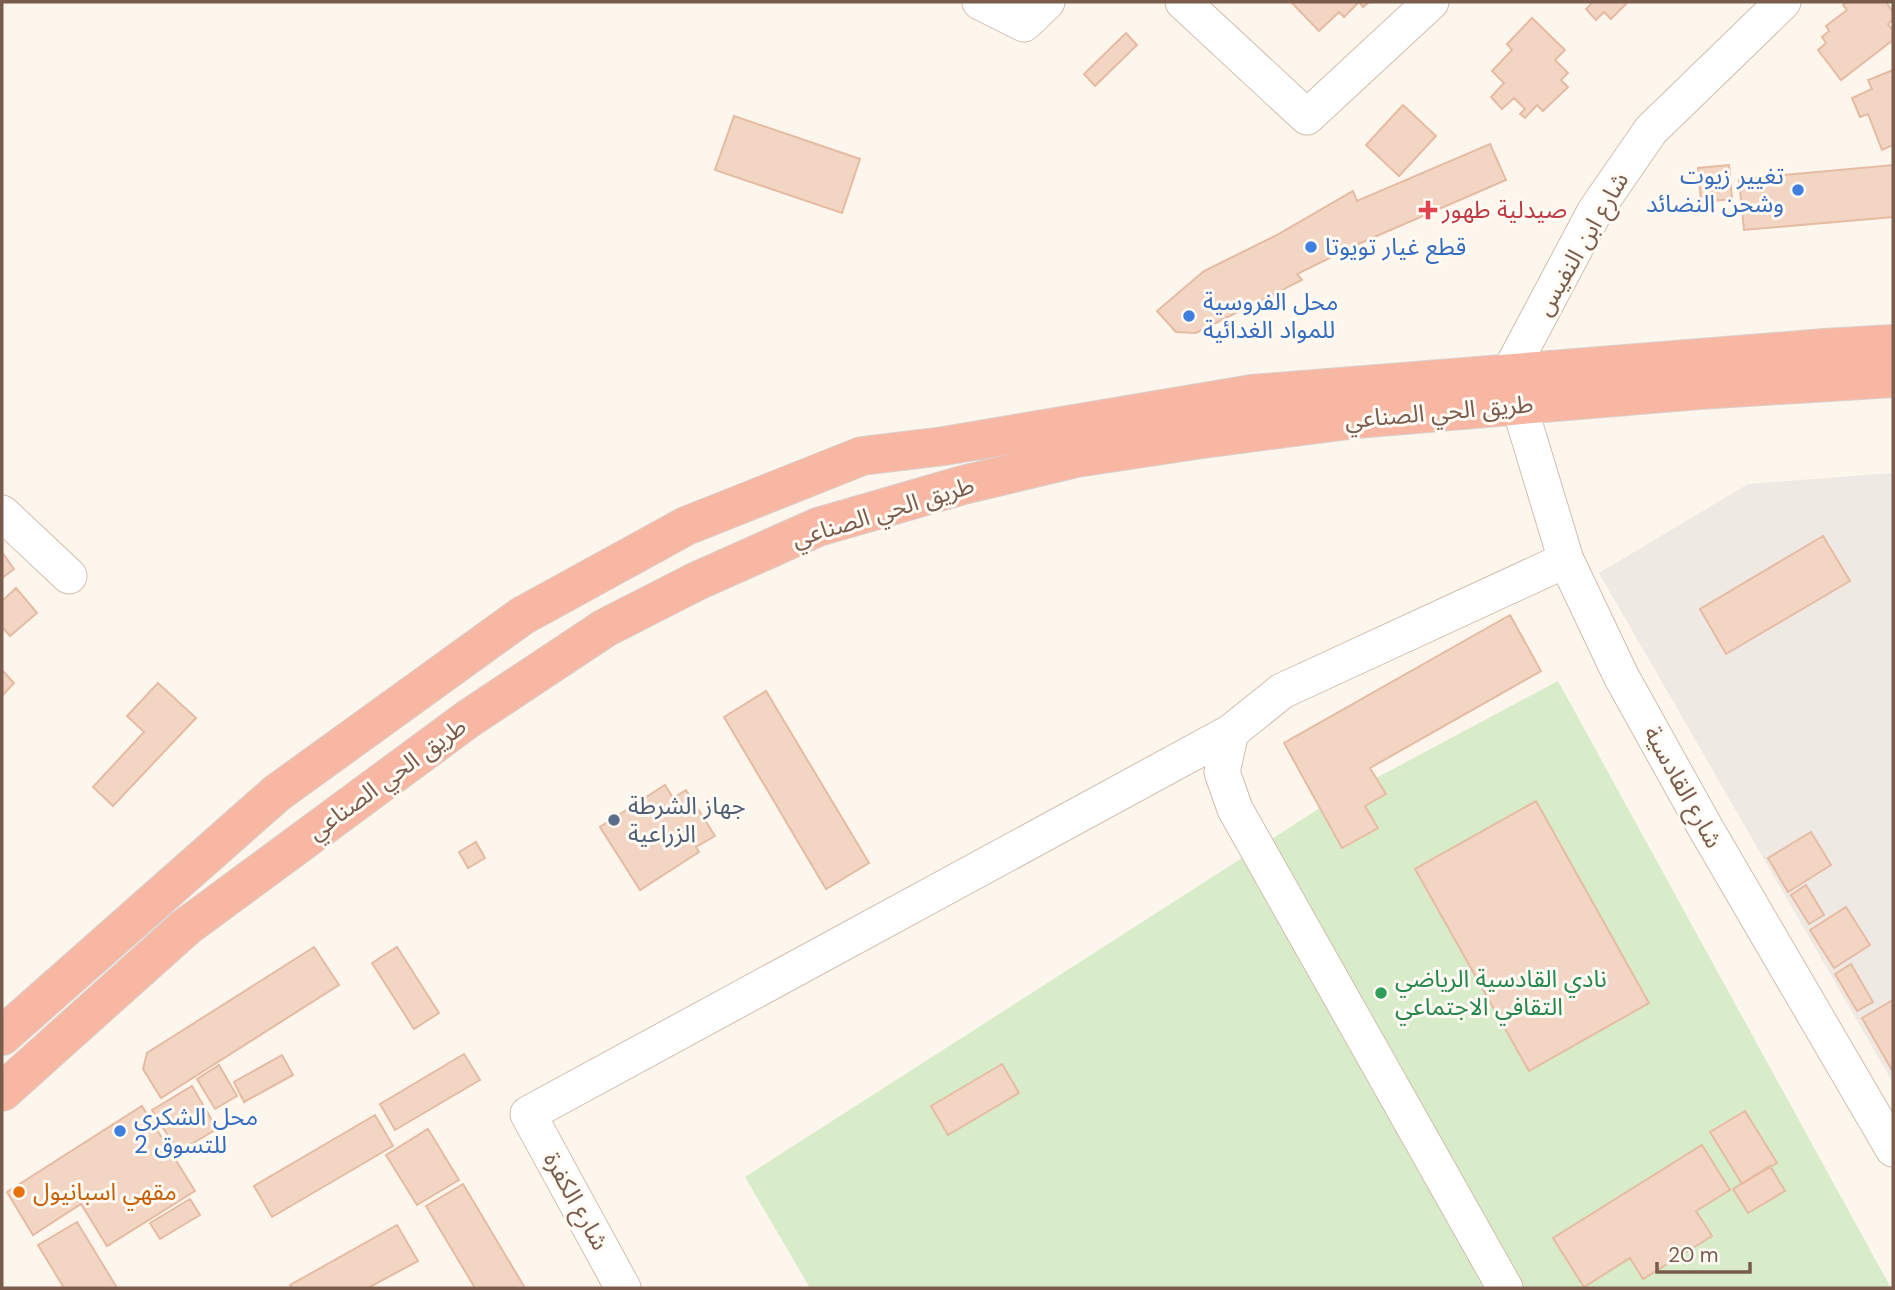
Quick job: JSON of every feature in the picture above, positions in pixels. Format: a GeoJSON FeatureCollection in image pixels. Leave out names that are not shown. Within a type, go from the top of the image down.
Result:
{"type":"FeatureCollection","features":[{"type":"Feature","properties":{"kind":"highway","name":"طريق الحي الصناعي"},"geometry":{"type":"LineString","coordinates":[[2,1092],[186,927],[479,711],[605,628],[697,581],[818,527],[963,485],[1076,458],[1356,419],[1514,389],[1824,348],[1893,344]]}},
{"type":"Feature","properties":{"kind":"highway","name":"طريق الحي الصناعي"},"geometry":{"type":"LineString","coordinates":[[2,1036],[276,793],[522,616],[685,526],[863,456],[944,446],[1252,394],[1514,389],[1699,390],[1893,378]]}},
{"type":"Feature","properties":{"kind":"street"},"geometry":{"type":"LineString","coordinates":[[981,2],[1035,13]]}},
{"type":"Feature","properties":{"kind":"street"},"geometry":{"type":"LineString","coordinates":[[1183,2],[1307,117],[1431,2]]}},
{"type":"Feature","properties":{"kind":"street","name":"شارع ابن النفيس"},"geometry":{"type":"LineString","coordinates":[[1514,389],[1595,211],[1651,130],[1783,2]]}},
{"type":"Feature","properties":{"kind":"street","name":"شارع القادسية"},"geometry":{"type":"LineString","coordinates":[[1514,389],[1566,560],[1621,677],[1705,827],[1893,1149]]}},
{"type":"Feature","properties":{"kind":"street"},"geometry":{"type":"LineString","coordinates":[[2,513],[69,576]]}},
{"type":"Feature","properties":{"kind":"street"},"geometry":{"type":"LineString","coordinates":[[1505,1288],[1235,809],[1222,772],[1231,732],[1282,691],[1566,560]]}},
{"type":"Feature","properties":{"kind":"street","name":"شارع الكفرة"},"geometry":{"type":"LineString","coordinates":[[623,1288],[528,1114],[1231,732]]}},
{"type":"Feature","properties":{"kind":"shaded area"},"geometry":{"type":"Polygon","coordinates":[[[1893,473],[1893,1083],[1599,573],[1748,484],[1893,473]]]}},
{"type":"Feature","properties":{"kind":"green space","name":"نادي القادسية الرياضي التقافي الاجتماعي"},"geometry":{"type":"Polygon","coordinates":[[[1558,681],[1891,1288],[810,1288],[745,1177],[1320,808],[1558,681]]]}},
{"type":"Feature","properties":{"kind":"building"},"geometry":{"type":"Polygon","coordinates":[[[1291,2],[1359,2],[1344,17],[1339,12],[1319,31],[1291,2]]]}},
{"type":"Feature","properties":{"kind":"building"},"geometry":{"type":"Polygon","coordinates":[[[1593,2],[1628,2],[1611,19],[1604,12],[1596,20],[1586,9],[1593,2]]]}},
{"type":"Feature","properties":{"kind":"building"},"geometry":{"type":"Polygon","coordinates":[[[1847,2],[1886,2],[1893,12],[1893,19],[1888,24],[1893,31],[1893,40],[1841,80],[1818,50],[1826,43],[1822,37],[1829,31],[1826,26],[1847,10],[1843,5],[1847,2]]]}},
{"type":"Feature","properties":{"kind":"building"},"geometry":{"type":"Polygon","coordinates":[[[1532,18],[1565,50],[1555,60],[1568,73],[1561,80],[1568,87],[1543,111],[1537,105],[1525,118],[1520,114],[1525,109],[1514,98],[1502,109],[1491,97],[1504,83],[1492,71],[1512,50],[1507,44],[1532,18]]]}},
{"type":"Feature","properties":{"kind":"building"},"geometry":{"type":"Polygon","coordinates":[[[1126,33],[1137,45],[1095,86],[1084,74],[1126,33]]]}},
{"type":"Feature","properties":{"kind":"building"},"geometry":{"type":"Polygon","coordinates":[[[1893,70],[1893,145],[1882,150],[1868,114],[1860,117],[1852,98],[1872,89],[1868,80],[1893,70]]]}},
{"type":"Feature","properties":{"kind":"building"},"geometry":{"type":"Polygon","coordinates":[[[1403,105],[1436,136],[1399,176],[1366,145],[1403,105]]]}},
{"type":"Feature","properties":{"kind":"building"},"geometry":{"type":"Polygon","coordinates":[[[734,116],[860,159],[842,213],[715,170],[734,116]]]}},
{"type":"Feature","properties":{"kind":"building"},"geometry":{"type":"Polygon","coordinates":[[[1490,144],[1506,180],[1356,245],[1297,274],[1302,280],[1196,333],[1176,332],[1157,311],[1204,271],[1275,236],[1353,191],[1357,201],[1490,144]]]}},
{"type":"Feature","properties":{"kind":"building"},"geometry":{"type":"Polygon","coordinates":[[[1729,165],[1732,199],[1701,202],[1698,168],[1729,165]]]}},
{"type":"Feature","properties":{"kind":"building"},"geometry":{"type":"Polygon","coordinates":[[[1893,165],[1893,217],[1744,230],[1739,179],[1893,165]]]}},
{"type":"Feature","properties":{"kind":"building"},"geometry":{"type":"Polygon","coordinates":[[[1823,536],[1850,581],[1726,654],[1700,609],[1823,536]]]}},
{"type":"Feature","properties":{"kind":"building"},"geometry":{"type":"Polygon","coordinates":[[[2,552],[14,569],[2,578],[2,552]]]}},
{"type":"Feature","properties":{"kind":"building"},"geometry":{"type":"Polygon","coordinates":[[[16,588],[37,613],[10,636],[2,627],[2,601],[16,588]]]}},
{"type":"Feature","properties":{"kind":"building"},"geometry":{"type":"Polygon","coordinates":[[[1510,615],[1541,671],[1370,768],[1386,794],[1365,806],[1378,828],[1342,848],[1284,743],[1510,615]]]}},
{"type":"Feature","properties":{"kind":"building"},"geometry":{"type":"Polygon","coordinates":[[[2,670],[14,683],[2,696],[2,670]]]}},
{"type":"Feature","properties":{"kind":"building"},"geometry":{"type":"Polygon","coordinates":[[[158,683],[196,718],[113,806],[93,787],[144,732],[127,716],[158,683]]]}},
{"type":"Feature","properties":{"kind":"building"},"geometry":{"type":"Polygon","coordinates":[[[766,691],[869,863],[826,889],[724,717],[766,691]]]}},
{"type":"Feature","properties":{"kind":"building"},"geometry":{"type":"Polygon","coordinates":[[[665,785],[673,798],[686,790],[715,836],[696,847],[699,852],[640,890],[600,827],[665,785]]]}},
{"type":"Feature","properties":{"kind":"building"},"geometry":{"type":"Polygon","coordinates":[[[1536,801],[1649,1003],[1529,1071],[1415,869],[1536,801]]]}},
{"type":"Feature","properties":{"kind":"building"},"geometry":{"type":"Polygon","coordinates":[[[1811,832],[1831,865],[1788,892],[1768,858],[1811,832]]]}},
{"type":"Feature","properties":{"kind":"building"},"geometry":{"type":"Polygon","coordinates":[[[476,842],[485,858],[468,868],[459,852],[476,842]]]}},
{"type":"Feature","properties":{"kind":"building"},"geometry":{"type":"Polygon","coordinates":[[[1806,885],[1824,915],[1809,924],[1791,895],[1806,885]]]}},
{"type":"Feature","properties":{"kind":"building"},"geometry":{"type":"Polygon","coordinates":[[[1846,907],[1870,945],[1834,968],[1810,930],[1846,907]]]}},
{"type":"Feature","properties":{"kind":"building"},"geometry":{"type":"Polygon","coordinates":[[[314,947],[339,985],[161,1098],[143,1069],[147,1053],[314,947]]]}},
{"type":"Feature","properties":{"kind":"building"},"geometry":{"type":"Polygon","coordinates":[[[397,947],[439,1013],[414,1029],[372,963],[397,947]]]}},
{"type":"Feature","properties":{"kind":"building"},"geometry":{"type":"Polygon","coordinates":[[[1851,964],[1873,1002],[1857,1011],[1835,974],[1851,964]]]}},
{"type":"Feature","properties":{"kind":"building"},"geometry":{"type":"Polygon","coordinates":[[[1893,1000],[1893,1072],[1862,1018],[1893,1000]]]}},
{"type":"Feature","properties":{"kind":"building"},"geometry":{"type":"Polygon","coordinates":[[[464,1054],[480,1080],[395,1130],[380,1104],[464,1054]]]}},
{"type":"Feature","properties":{"kind":"building"},"geometry":{"type":"Polygon","coordinates":[[[282,1055],[293,1075],[244,1102],[234,1082],[282,1055]]]}},
{"type":"Feature","properties":{"kind":"building"},"geometry":{"type":"Polygon","coordinates":[[[1002,1064],[1019,1093],[948,1135],[931,1106],[1002,1064]]]}},
{"type":"Feature","properties":{"kind":"building"},"geometry":{"type":"Polygon","coordinates":[[[219,1065],[237,1096],[215,1109],[197,1079],[219,1065]]]}},
{"type":"Feature","properties":{"kind":"building"},"geometry":{"type":"Polygon","coordinates":[[[192,1086],[217,1129],[178,1152],[152,1110],[192,1086]]]}},
{"type":"Feature","properties":{"kind":"building"},"geometry":{"type":"Polygon","coordinates":[[[142,1106],[195,1191],[107,1246],[81,1204],[33,1235],[7,1192],[142,1106]]]}},
{"type":"Feature","properties":{"kind":"building"},"geometry":{"type":"Polygon","coordinates":[[[1745,1111],[1777,1163],[1742,1184],[1710,1132],[1745,1111]]]}},
{"type":"Feature","properties":{"kind":"building"},"geometry":{"type":"Polygon","coordinates":[[[375,1115],[393,1146],[272,1217],[254,1186],[375,1115]]]}},
{"type":"Feature","properties":{"kind":"building"},"geometry":{"type":"Polygon","coordinates":[[[428,1129],[459,1180],[417,1205],[386,1155],[428,1129]]]}},
{"type":"Feature","properties":{"kind":"building"},"geometry":{"type":"Polygon","coordinates":[[[1702,1145],[1730,1190],[1696,1211],[1712,1236],[1643,1279],[1630,1258],[1584,1287],[1553,1238],[1702,1145]]]}},
{"type":"Feature","properties":{"kind":"building"},"geometry":{"type":"Polygon","coordinates":[[[1770,1166],[1785,1191],[1748,1213],[1733,1189],[1770,1166]]]}},
{"type":"Feature","properties":{"kind":"building"},"geometry":{"type":"Polygon","coordinates":[[[463,1184],[525,1288],[475,1288],[426,1206],[463,1184]]]}},
{"type":"Feature","properties":{"kind":"building"},"geometry":{"type":"Polygon","coordinates":[[[190,1199],[200,1215],[160,1239],[150,1223],[190,1199]]]}},
{"type":"Feature","properties":{"kind":"building"},"geometry":{"type":"Polygon","coordinates":[[[77,1222],[117,1288],[64,1288],[38,1245],[77,1222]]]}},
{"type":"Feature","properties":{"kind":"building"},"geometry":{"type":"Polygon","coordinates":[[[397,1225],[418,1261],[368,1288],[292,1288],[290,1285],[397,1225]]]}},
{"type":"Feature","properties":{"kind":"place","name":"تغيير زيوت وشحن النضائد"},"geometry":{"type":"Point","coordinates":[1798,190]}},
{"type":"Feature","properties":{"kind":"place","name":"صيدلية طهور"},"geometry":{"type":"Point","coordinates":[1428,210]}},
{"type":"Feature","properties":{"kind":"place","name":"قطع غيار تويوتا"},"geometry":{"type":"Point","coordinates":[1311,247]}},
{"type":"Feature","properties":{"kind":"place","name":"محل الفروسية للمواد الغدائية"},"geometry":{"type":"Point","coordinates":[1189,316]}},
{"type":"Feature","properties":{"kind":"place","name":"جهاز الشرطة الزراعية"},"geometry":{"type":"Point","coordinates":[614,820]}},
{"type":"Feature","properties":{"kind":"place","name":"نادي القادسية الرياضي التقافي الاجتماعي"},"geometry":{"type":"Point","coordinates":[1381,993]}},
{"type":"Feature","properties":{"kind":"place","name":"محل الشكري 2 للتسوق"},"geometry":{"type":"Point","coordinates":[120,1131]}},
{"type":"Feature","properties":{"kind":"place","name":"مقهي اسبانيول"},"geometry":{"type":"Point","coordinates":[19,1192]}}]}
